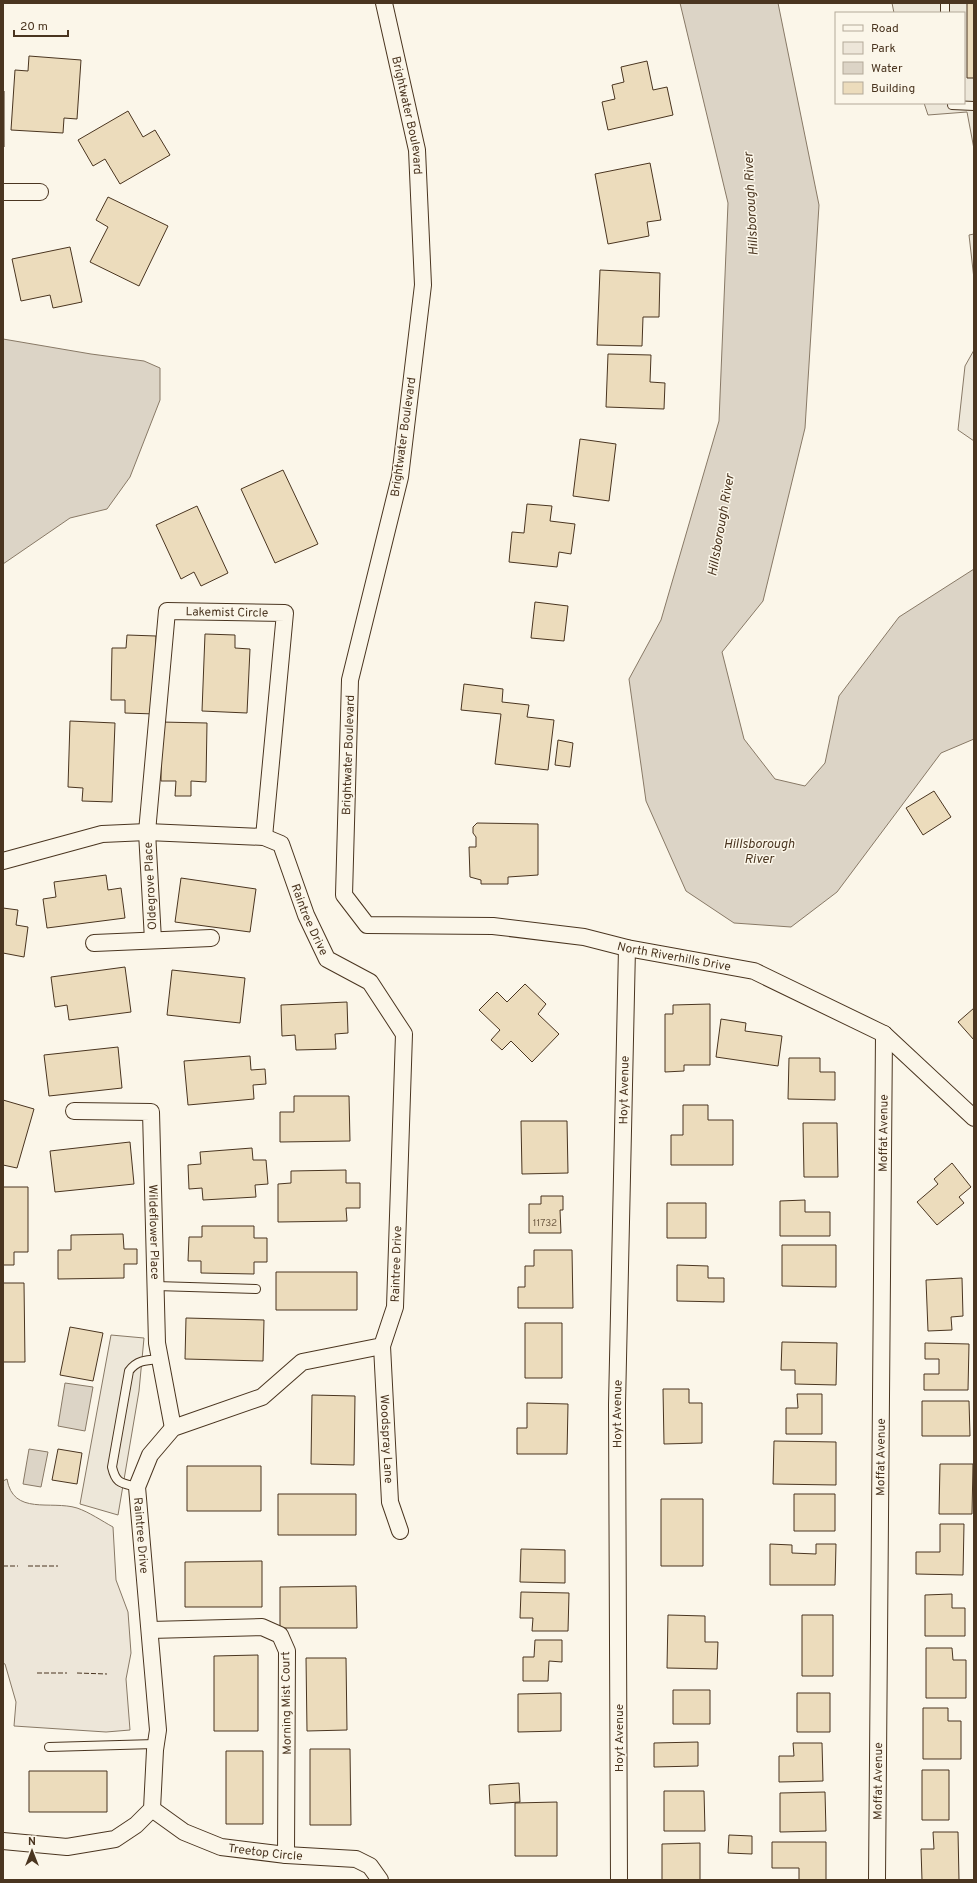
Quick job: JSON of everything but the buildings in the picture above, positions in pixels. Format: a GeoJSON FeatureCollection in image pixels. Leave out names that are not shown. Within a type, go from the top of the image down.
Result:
{"type":"FeatureCollection","features":[{"type":"Feature","properties":{"kind":"street","name":"Brightwater Boulevard"},"geometry":{"type":"LineString","coordinates":[[344,895],[350,680],[400,477],[423,285],[416,150],[384,3]]}},
{"type":"Feature","properties":{"kind":"street"},"geometry":{"type":"LineString","coordinates":[[3,192],[40,192]]}},
{"type":"Feature","properties":{"kind":"street","name":"Lakemist Circle"},"geometry":{"type":"LineString","coordinates":[[147,832],[167,612],[285,613],[264,837]]}},
{"type":"Feature","properties":{"kind":"street","name":"Raintree Drive"},"geometry":{"type":"LineString","coordinates":[[3,861],[102,834],[147,832],[264,837],[281,844],[306,914],[327,959],[370,982],[404,1034],[395,1307],[382,1346]]}},
{"type":"Feature","properties":{"kind":"street","name":"Oldegrove Place"},"geometry":{"type":"LineString","coordinates":[[147,832],[153,940]]}},
{"type":"Feature","properties":{"kind":"street","name":"North Riverhills Drive"},"geometry":{"type":"LineString","coordinates":[[344,895],[367,925],[493,926],[584,937],[627,948],[754,970],[884,1034],[974,1118]]}},
{"type":"Feature","properties":{"kind":"street"},"geometry":{"type":"LineString","coordinates":[[94,942],[211,938]]}},
{"type":"Feature","properties":{"kind":"street","name":"Hoyt Avenue"},"geometry":{"type":"LineString","coordinates":[[619,1880],[618,1405],[627,948]]}},
{"type":"Feature","properties":{"kind":"street","name":"Moffat Avenue"},"geometry":{"type":"LineString","coordinates":[[877,1880],[884,1034]]}},
{"type":"Feature","properties":{"kind":"street","name":"Wildeflower Place"},"geometry":{"type":"LineString","coordinates":[[74,1111],[151,1112],[157,1344],[173,1428]]}},
{"type":"Feature","properties":{"kind":"street"},"geometry":{"type":"LineString","coordinates":[[173,1428],[262,1397],[302,1362],[382,1346]]}},
{"type":"Feature","properties":{"kind":"street","name":"Woodspray Lane"},"geometry":{"type":"LineString","coordinates":[[382,1346],[390,1502],[400,1531]]}},
{"type":"Feature","properties":{"kind":"street","name":"Raintree Drive"},"geometry":{"type":"LineString","coordinates":[[152,1809],[155,1744],[158,1730],[137,1488],[150,1455],[173,1428]]}},
{"type":"Feature","properties":{"kind":"street","name":"Morning Mist Court"},"geometry":{"type":"LineString","coordinates":[[150,1630],[262,1627],[280,1635],[287,1651],[286,1855]]}},
{"type":"Feature","properties":{"kind":"street"},"geometry":{"type":"LineString","coordinates":[[3,1841],[67,1847],[114,1839],[136,1825],[152,1809]]}},
{"type":"Feature","properties":{"kind":"street","name":"Treetop Circle"},"geometry":{"type":"LineString","coordinates":[[152,1809],[184,1832],[221,1847],[286,1855],[356,1859],[370,1866],[380,1880]]}},
{"type":"Feature","properties":{"kind":"lane"},"geometry":{"type":"LineString","coordinates":[[952,104],[974,106]]}},
{"type":"Feature","properties":{"kind":"lane"},"geometry":{"type":"LineString","coordinates":[[156,1286],[256,1289]]}},
{"type":"Feature","properties":{"kind":"lane"},"geometry":{"type":"LineString","coordinates":[[137,1488],[119,1482],[115,1478],[112,1467],[129,1371],[134,1365],[141,1361],[160,1359]]}},
{"type":"Feature","properties":{"kind":"lane"},"geometry":{"type":"LineString","coordinates":[[49,1748],[155,1744]]}},
{"type":"Feature","properties":{"kind":"green space"},"geometry":{"type":"Polygon","coordinates":[[[7,1479],[11,1491],[17,1498],[25,1502],[77,1508],[91,1514],[113,1527],[116,1580],[128,1612],[131,1653],[126,1679],[130,1730],[106,1732],[14,1726],[16,1702],[5,1664],[3,1663],[3,1481],[7,1479]]]}},
{"type":"Feature","properties":{"kind":"shaded area"},"geometry":{"type":"Polygon","coordinates":[[[892,3],[974,3],[974,149],[967,112],[928,115],[924,104],[965,104],[965,12],[894,12],[892,3]]]}},
{"type":"Feature","properties":{"kind":"shaded area"},"geometry":{"type":"Polygon","coordinates":[[[974,234],[974,279],[969,235],[974,234]]]}},
{"type":"Feature","properties":{"kind":"shaded area"},"geometry":{"type":"Polygon","coordinates":[[[974,350],[974,441],[958,430],[965,366],[974,350]]]}},
{"type":"Feature","properties":{"kind":"shaded area"},"geometry":{"type":"Polygon","coordinates":[[[111,1335],[144,1338],[139,1391],[118,1515],[80,1504],[111,1335]]]}},
{"type":"Feature","properties":{"kind":"water","name":"Hillsborough River"},"geometry":{"type":"Polygon","coordinates":[[[680,3],[778,3],[819,205],[805,428],[763,601],[722,652],[744,739],[775,779],[805,786],[825,763],[839,696],[899,617],[974,569],[974,739],[941,753],[837,892],[791,927],[734,923],[686,891],[646,801],[629,679],[661,620],[719,421],[728,203],[680,3]]]}},
{"type":"Feature","properties":{"kind":"water"},"geometry":{"type":"Polygon","coordinates":[[[3,339],[91,354],[144,361],[160,368],[160,400],[130,477],[107,509],[70,518],[3,564],[3,339]]]}},
{"type":"Feature","properties":{"kind":"water"},"geometry":{"type":"Polygon","coordinates":[[[65,1383],[93,1387],[85,1431],[58,1426],[65,1383]]]}},
{"type":"Feature","properties":{"kind":"water"},"geometry":{"type":"Polygon","coordinates":[[[29,1449],[48,1452],[41,1487],[23,1484],[29,1449]]]}},
{"type":"Feature","properties":{"kind":"fence"},"geometry":{"type":"LineString","coordinates":[[3,1566],[18,1566]]}},
{"type":"Feature","properties":{"kind":"fence"},"geometry":{"type":"LineString","coordinates":[[28,1566],[58,1566]]}},
{"type":"Feature","properties":{"kind":"fence"},"geometry":{"type":"LineString","coordinates":[[37,1673],[67,1673]]}},
{"type":"Feature","properties":{"kind":"fence"},"geometry":{"type":"LineString","coordinates":[[77,1673],[107,1674]]}}]}
